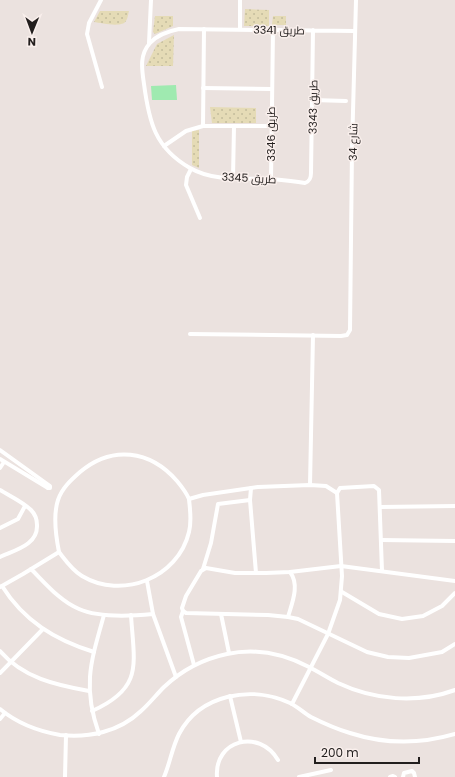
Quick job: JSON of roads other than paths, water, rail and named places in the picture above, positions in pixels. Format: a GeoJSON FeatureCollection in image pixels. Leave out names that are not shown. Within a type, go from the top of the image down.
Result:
{"type":"FeatureCollection","features":[{"type":"Feature","properties":{"kind":"street"},"geometry":{"type":"LineString","coordinates":[[101,0],[89,23],[87,34],[102,87]]}},
{"type":"Feature","properties":{"kind":"street","name":"طريق 3345"},"geometry":{"type":"LineString","coordinates":[[151,0],[149,43],[142,62],[146,102],[152,125],[164,146],[172,155],[191,169],[214,176],[308,182]]}},
{"type":"Feature","properties":{"kind":"street"},"geometry":{"type":"LineString","coordinates":[[240,0],[240,29]]}},
{"type":"Feature","properties":{"kind":"street","name":"شارع 34"},"geometry":{"type":"LineString","coordinates":[[190,334],[344,336],[349,332],[351,327],[352,283],[354,31],[356,0]]}},
{"type":"Feature","properties":{"kind":"street","name":"طريق 3341"},"geometry":{"type":"LineString","coordinates":[[149,43],[163,34],[179,29],[354,31]]}},
{"type":"Feature","properties":{"kind":"street"},"geometry":{"type":"LineString","coordinates":[[203,126],[204,29]]}},
{"type":"Feature","properties":{"kind":"street","name":"طريق 3346"},"geometry":{"type":"LineString","coordinates":[[271,179],[273,30]]}},
{"type":"Feature","properties":{"kind":"street","name":"طريق 3343"},"geometry":{"type":"LineString","coordinates":[[308,182],[311,176],[313,30]]}},
{"type":"Feature","properties":{"kind":"street"},"geometry":{"type":"LineString","coordinates":[[203,88],[272,89]]}},
{"type":"Feature","properties":{"kind":"street"},"geometry":{"type":"LineString","coordinates":[[313,100],[346,101]]}},
{"type":"Feature","properties":{"kind":"street"},"geometry":{"type":"LineString","coordinates":[[164,146],[186,131],[203,126],[271,126]]}},
{"type":"Feature","properties":{"kind":"street"},"geometry":{"type":"LineString","coordinates":[[233,178],[234,126]]}},
{"type":"Feature","properties":{"kind":"street"},"geometry":{"type":"LineString","coordinates":[[191,169],[187,177],[186,185],[200,218]]}},
{"type":"Feature","properties":{"kind":"street"},"geometry":{"type":"LineString","coordinates":[[310,485],[313,336]]}},
{"type":"Feature","properties":{"kind":"street"},"geometry":{"type":"LineString","coordinates":[[0,450],[50,486],[50,488],[0,459]]}},
{"type":"Feature","properties":{"kind":"street"},"geometry":{"type":"LineString","coordinates":[[125,454],[153,461],[168,471],[189,499],[191,515],[189,532],[183,548],[174,562],[162,573],[147,581],[131,586],[114,586],[97,583],[82,576],[69,565],[59,552],[56,520],[58,501],[69,481],[89,465],[100,459],[113,455],[125,454]]}},
{"type":"Feature","properties":{"kind":"street"},"geometry":{"type":"LineString","coordinates":[[0,468],[4,462]]}},
{"type":"Feature","properties":{"kind":"street"},"geometry":{"type":"LineString","coordinates":[[189,499],[203,495],[251,488],[310,485],[326,486],[337,493]]}},
{"type":"Feature","properties":{"kind":"street"},"geometry":{"type":"LineString","coordinates":[[292,704],[328,634],[338,608],[342,592],[342,566],[337,493],[338,489],[341,487],[376,487],[380,492],[382,571]]}},
{"type":"Feature","properties":{"kind":"street"},"geometry":{"type":"LineString","coordinates":[[251,488],[250,500],[256,573]]}},
{"type":"Feature","properties":{"kind":"street"},"geometry":{"type":"LineString","coordinates":[[0,490],[32,511],[36,518],[37,527],[34,536],[26,545],[0,557]]}},
{"type":"Feature","properties":{"kind":"street"},"geometry":{"type":"LineString","coordinates":[[194,665],[181,617],[186,596],[204,569],[218,504],[250,500]]}},
{"type":"Feature","properties":{"kind":"street"},"geometry":{"type":"LineString","coordinates":[[0,528],[18,519],[25,506]]}},
{"type":"Feature","properties":{"kind":"street"},"geometry":{"type":"LineString","coordinates":[[380,507],[455,506]]}},
{"type":"Feature","properties":{"kind":"street"},"geometry":{"type":"LineString","coordinates":[[381,540],[455,541]]}},
{"type":"Feature","properties":{"kind":"street"},"geometry":{"type":"LineString","coordinates":[[59,552],[1,587],[19,610],[43,629],[70,644],[94,652]]}},
{"type":"Feature","properties":{"kind":"street"},"geometry":{"type":"LineString","coordinates":[[204,569],[208,568],[234,573],[256,573],[290,572],[342,566],[455,581]]}},
{"type":"Feature","properties":{"kind":"street"},"geometry":{"type":"LineString","coordinates":[[31,569],[58,596],[79,609],[104,615],[153,614]]}},
{"type":"Feature","properties":{"kind":"street"},"geometry":{"type":"LineString","coordinates":[[288,617],[295,586],[294,579],[290,572]]}},
{"type":"Feature","properties":{"kind":"street"},"geometry":{"type":"LineString","coordinates":[[147,581],[153,614],[176,677]]}},
{"type":"Feature","properties":{"kind":"street"},"geometry":{"type":"LineString","coordinates":[[342,592],[379,614],[402,618],[423,616],[442,606],[455,593]]}},
{"type":"Feature","properties":{"kind":"street"},"geometry":{"type":"LineString","coordinates":[[183,611],[186,613],[268,615],[298,619],[367,652],[398,658],[409,658],[442,652],[455,644]]}},
{"type":"Feature","properties":{"kind":"street"},"geometry":{"type":"LineString","coordinates":[[221,614],[229,653]]}},
{"type":"Feature","properties":{"kind":"street"},"geometry":{"type":"LineString","coordinates":[[99,734],[92,711],[89,678],[104,615]]}},
{"type":"Feature","properties":{"kind":"street"},"geometry":{"type":"LineString","coordinates":[[92,711],[114,700],[131,680],[134,668],[131,615]]}},
{"type":"Feature","properties":{"kind":"street"},"geometry":{"type":"LineString","coordinates":[[0,673],[43,629]]}},
{"type":"Feature","properties":{"kind":"street"},"geometry":{"type":"LineString","coordinates":[[0,651],[11,662],[36,678],[49,683],[89,691]]}},
{"type":"Feature","properties":{"kind":"street"},"geometry":{"type":"LineString","coordinates":[[0,709],[26,726],[43,732],[82,736],[99,734],[114,729],[129,721],[142,711],[164,687],[194,665],[229,653],[243,652],[271,653],[285,656],[346,687],[364,693],[389,698],[422,698],[455,690]]}},
{"type":"Feature","properties":{"kind":"street"},"geometry":{"type":"LineString","coordinates":[[164,777],[175,745],[186,724],[202,708],[213,702],[230,696],[246,693],[262,694],[277,698],[292,704],[310,716],[330,726],[372,739],[419,741],[455,734]]}},
{"type":"Feature","properties":{"kind":"street"},"geometry":{"type":"LineString","coordinates":[[230,696],[241,742]]}},
{"type":"Feature","properties":{"kind":"street"},"geometry":{"type":"LineString","coordinates":[[0,720],[5,713]]}},
{"type":"Feature","properties":{"kind":"street"},"geometry":{"type":"LineString","coordinates":[[65,777],[66,735]]}},
{"type":"Feature","properties":{"kind":"street"},"geometry":{"type":"LineString","coordinates":[[217,777],[218,765],[224,753],[234,744],[241,742],[256,742],[263,744],[269,748],[278,760]]}},
{"type":"Feature","properties":{"kind":"street"},"geometry":{"type":"LineString","coordinates":[[299,777],[331,770]]}},
{"type":"Feature","properties":{"kind":"street"},"geometry":{"type":"LineString","coordinates":[[403,777],[404,773],[412,771],[414,773],[414,777]]}},
{"type":"Feature","properties":{"kind":"street"},"geometry":{"type":"LineString","coordinates":[[390,777],[395,777]]}}]}
